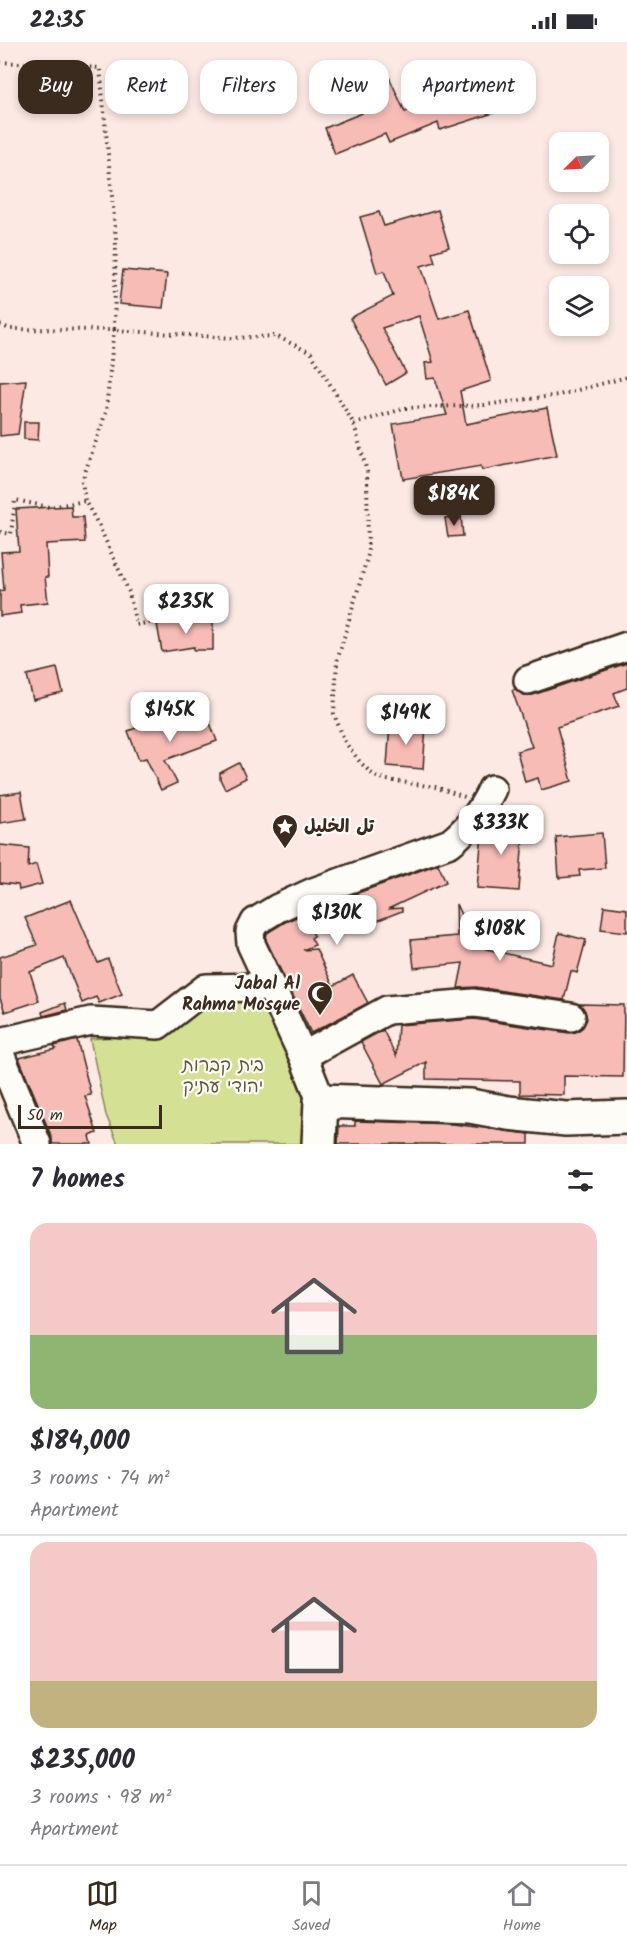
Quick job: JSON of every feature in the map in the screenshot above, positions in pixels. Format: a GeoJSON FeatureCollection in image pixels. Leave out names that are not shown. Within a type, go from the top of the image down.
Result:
{"type":"FeatureCollection","features":[{"type":"Feature","properties":{"kind":"main road"},"geometry":{"type":"LineString","coordinates":[[319,1144],[321,1101],[470,1106],[508,1113],[566,1119],[627,1117]]}},
{"type":"Feature","properties":{"kind":"street"},"geometry":{"type":"LineString","coordinates":[[528,680],[627,646]]}},
{"type":"Feature","properties":{"kind":"street"},"geometry":{"type":"LineString","coordinates":[[321,1101],[303,1056],[251,944],[250,932],[255,922],[278,908],[313,892],[450,843],[482,811],[489,797]]}},
{"type":"Feature","properties":{"kind":"street"},"geometry":{"type":"LineString","coordinates":[[0,1042],[91,1021],[158,1025],[206,988],[271,987]]}},
{"type":"Feature","properties":{"kind":"street"},"geometry":{"type":"LineString","coordinates":[[303,1056],[387,1010],[474,1003],[571,1017]]}},
{"type":"Feature","properties":{"kind":"street"},"geometry":{"type":"LineString","coordinates":[[0,1054],[36,1144]]}},
{"type":"Feature","properties":{"kind":"path"},"geometry":{"type":"LineString","coordinates":[[0,62],[100,68],[116,239],[114,330],[106,412],[82,481],[85,501],[129,592],[136,625],[153,622]]}},
{"type":"Feature","properties":{"kind":"path"},"geometry":{"type":"LineString","coordinates":[[0,325],[10,328],[114,330],[232,338],[276,336],[311,353],[354,424],[367,472],[368,555],[337,661],[334,714],[345,742],[374,776],[489,797]]}},
{"type":"Feature","properties":{"kind":"path"},"geometry":{"type":"LineString","coordinates":[[354,424],[406,408],[485,405],[559,395],[627,377]]}},
{"type":"Feature","properties":{"kind":"path"},"geometry":{"type":"LineString","coordinates":[[0,532],[11,534],[15,500],[49,507],[85,501]]}},
{"type":"Feature","properties":{"kind":"green space","name":"בית קברות יהודי עתיק"},"geometry":{"type":"Polygon","coordinates":[[[209,996],[266,1001],[309,1113],[309,1144],[118,1144],[106,1115],[90,1039],[135,1035],[209,996]]]}},
{"type":"Feature","properties":{"kind":"building"},"geometry":{"type":"Polygon","coordinates":[[[389,77],[401,103],[401,114],[490,114],[440,130],[438,123],[389,143],[385,134],[335,154],[325,128],[360,114],[389,114],[389,77]]]}},
{"type":"Feature","properties":{"kind":"building"},"geometry":{"type":"Polygon","coordinates":[[[438,210],[449,247],[432,252],[435,262],[421,266],[439,319],[469,310],[491,381],[460,391],[466,424],[547,408],[557,455],[482,470],[481,466],[403,479],[393,424],[447,415],[435,378],[427,379],[425,363],[433,362],[419,316],[382,328],[406,373],[386,385],[350,318],[393,296],[384,271],[377,273],[360,217],[379,212],[384,226],[438,210]]]}},
{"type":"Feature","properties":{"kind":"building"},"geometry":{"type":"Polygon","coordinates":[[[123,270],[167,274],[163,308],[119,304],[123,270]]]}},
{"type":"Feature","properties":{"kind":"building"},"geometry":{"type":"Polygon","coordinates":[[[26,380],[18,434],[0,436],[0,382],[26,380]]]}},
{"type":"Feature","properties":{"kind":"building"},"geometry":{"type":"Polygon","coordinates":[[[24,422],[39,422],[38,440],[24,439],[24,422]]]}},
{"type":"Feature","properties":{"kind":"building"},"geometry":{"type":"Polygon","coordinates":[[[71,506],[72,517],[83,517],[85,542],[46,544],[48,577],[45,577],[48,602],[20,605],[21,613],[0,616],[0,591],[4,590],[1,552],[19,551],[16,509],[71,506]]]}},
{"type":"Feature","properties":{"kind":"building"},"geometry":{"type":"Polygon","coordinates":[[[461,516],[463,536],[448,537],[445,518],[461,516]]]}},
{"type":"Feature","properties":{"kind":"building"},"geometry":{"type":"Polygon","coordinates":[[[184,619],[185,621],[213,621],[213,650],[194,650],[194,647],[162,652],[157,624],[184,619]]]}},
{"type":"Feature","properties":{"kind":"building"},"geometry":{"type":"Polygon","coordinates":[[[627,663],[627,688],[614,693],[619,706],[557,727],[572,781],[541,790],[538,778],[525,782],[517,751],[532,747],[512,690],[515,689],[524,695],[533,695],[627,663]]]}},
{"type":"Feature","properties":{"kind":"building"},"geometry":{"type":"Polygon","coordinates":[[[57,668],[63,693],[33,700],[27,675],[57,668]]]}},
{"type":"Feature","properties":{"kind":"building"},"geometry":{"type":"Polygon","coordinates":[[[206,713],[217,741],[165,760],[177,783],[161,790],[146,758],[139,760],[128,731],[168,716],[172,726],[206,713]]]}},
{"type":"Feature","properties":{"kind":"building"},"geometry":{"type":"Polygon","coordinates":[[[390,723],[426,726],[423,769],[387,766],[390,723]]]}},
{"type":"Feature","properties":{"kind":"building"},"geometry":{"type":"Polygon","coordinates":[[[239,763],[246,778],[225,789],[220,773],[239,763]]]}},
{"type":"Feature","properties":{"kind":"building"},"geometry":{"type":"Polygon","coordinates":[[[21,792],[26,819],[0,823],[0,795],[21,792]]]}},
{"type":"Feature","properties":{"kind":"building"},"geometry":{"type":"Polygon","coordinates":[[[493,820],[524,822],[519,891],[477,888],[482,834],[493,820]]]}},
{"type":"Feature","properties":{"kind":"building"},"geometry":{"type":"Polygon","coordinates":[[[602,833],[605,868],[579,870],[580,876],[559,878],[556,837],[602,833]]]}},
{"type":"Feature","properties":{"kind":"building"},"geometry":{"type":"Polygon","coordinates":[[[0,845],[29,848],[28,867],[36,864],[42,884],[19,890],[18,885],[0,883],[0,845]]]}},
{"type":"Feature","properties":{"kind":"building"},"geometry":{"type":"Polygon","coordinates":[[[438,864],[446,882],[388,909],[402,908],[402,911],[358,928],[351,909],[311,929],[314,936],[311,938],[315,945],[303,950],[316,949],[333,986],[353,975],[368,1003],[311,1033],[266,940],[267,933],[319,907],[438,864]]]}},
{"type":"Feature","properties":{"kind":"building"},"geometry":{"type":"Polygon","coordinates":[[[71,900],[98,963],[108,959],[122,994],[99,1003],[96,997],[82,1003],[64,958],[30,972],[39,1001],[5,1012],[0,998],[0,957],[37,945],[25,918],[71,900]]]}},
{"type":"Feature","properties":{"kind":"building"},"geometry":{"type":"Polygon","coordinates":[[[456,904],[473,940],[475,917],[485,917],[486,949],[552,964],[559,933],[586,940],[577,973],[571,971],[564,1000],[476,987],[458,988],[463,963],[414,968],[411,940],[457,936],[456,904]]]}},
{"type":"Feature","properties":{"kind":"building"},"geometry":{"type":"Polygon","coordinates":[[[604,906],[627,909],[627,932],[601,929],[604,906]]]}},
{"type":"Feature","properties":{"kind":"building"},"geometry":{"type":"Polygon","coordinates":[[[65,1003],[67,1010],[43,1016],[42,1012],[65,1003]]]}},
{"type":"Feature","properties":{"kind":"building"},"geometry":{"type":"Polygon","coordinates":[[[580,1004],[624,1005],[623,1077],[564,1076],[564,1095],[520,1094],[520,1081],[426,1079],[426,1062],[383,1084],[361,1042],[383,1030],[396,1056],[398,1025],[474,1019],[569,1033],[576,1032],[583,1027],[587,1019],[580,1004]]]}},
{"type":"Feature","properties":{"kind":"building"},"geometry":{"type":"Polygon","coordinates":[[[77,1040],[91,1095],[85,1096],[97,1133],[90,1136],[92,1144],[52,1144],[52,1138],[19,1058],[56,1049],[54,1046],[77,1040]]]}},
{"type":"Feature","properties":{"kind":"building"},"geometry":{"type":"Polygon","coordinates":[[[355,1121],[453,1124],[529,1134],[529,1144],[338,1144],[339,1126],[355,1126],[355,1121]]]}},
{"type":"Feature","properties":{"kind":"place","name":"تل الخليل"},"geometry":{"type":"Point","coordinates":[285,850]}},
{"type":"Feature","properties":{"kind":"place","name":"Jabal Al Rahma Mosque"},"geometry":{"type":"Point","coordinates":[320,1017]}}]}
